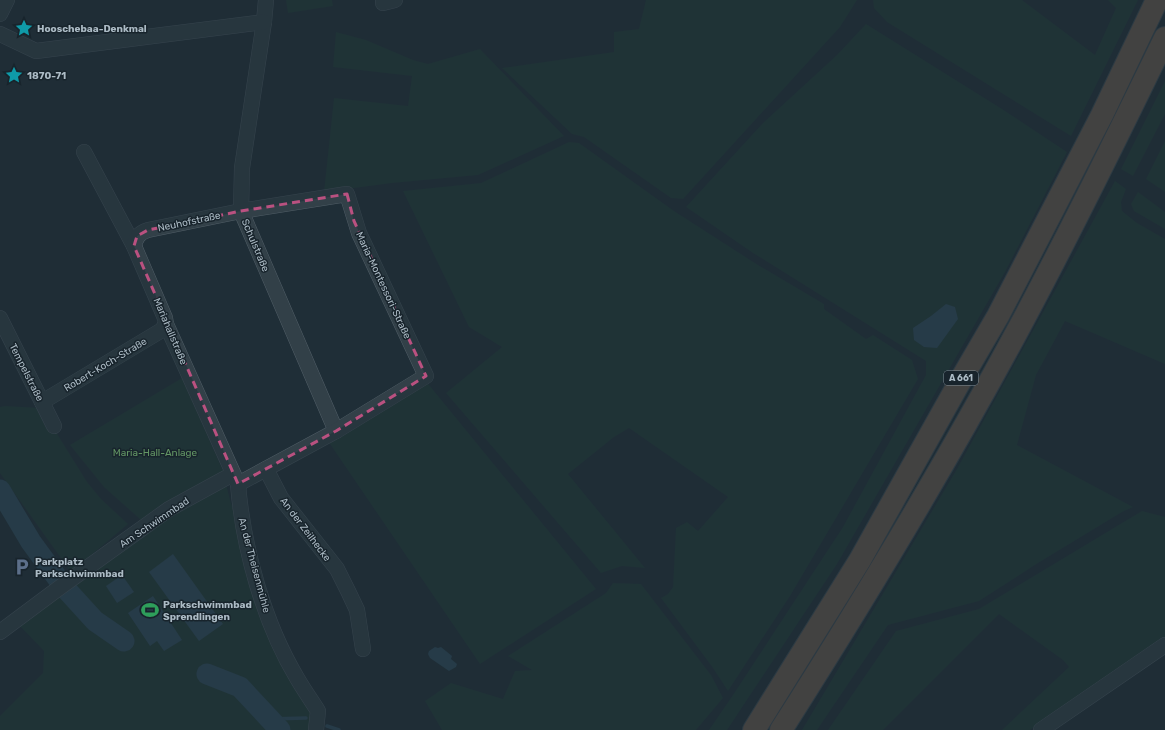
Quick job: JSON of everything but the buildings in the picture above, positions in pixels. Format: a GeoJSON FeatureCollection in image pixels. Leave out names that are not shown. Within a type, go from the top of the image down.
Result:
{"type":"FeatureCollection","features":[{"type":"Feature","properties":{"kind":"highway","name":"A 661"},"geometry":{"type":"LineString","coordinates":[[754,730],[860,560],[998,316],[1082,155],[1157,0]]}},
{"type":"Feature","properties":{"kind":"highway","name":"A 661"},"geometry":{"type":"LineString","coordinates":[[782,730],[878,575],[1019,327],[1075,222],[1165,38]]}},
{"type":"Feature","properties":{"kind":"street"},"geometry":{"type":"LineString","coordinates":[[0,14],[7,0]]}},
{"type":"Feature","properties":{"kind":"street","name":"Schulstraße"},"geometry":{"type":"LineString","coordinates":[[266,0],[242,168],[241,211],[336,431]]}},
{"type":"Feature","properties":{"kind":"street"},"geometry":{"type":"LineString","coordinates":[[383,0],[383,3],[395,0]]}},
{"type":"Feature","properties":{"kind":"street"},"geometry":{"type":"LineString","coordinates":[[0,34],[36,51],[264,22]]}},
{"type":"Feature","properties":{"kind":"street","name":"Mariahallstraße"},"geometry":{"type":"LineString","coordinates":[[84,152],[134,246],[165,318],[166,324],[235,479]]}},
{"type":"Feature","properties":{"kind":"street","name":"Neuhofstraße"},"geometry":{"type":"LineString","coordinates":[[134,246],[137,236],[148,230],[241,211],[346,194]]}},
{"type":"Feature","properties":{"kind":"street","name":"Maria-Montessori-Straße"},"geometry":{"type":"LineString","coordinates":[[336,431],[426,376],[359,233],[346,194]]}},
{"type":"Feature","properties":{"kind":"street","name":"Tempelstraße"},"geometry":{"type":"LineString","coordinates":[[0,318],[54,426]]}},
{"type":"Feature","properties":{"kind":"street","name":"Robert-Koch-Straße"},"geometry":{"type":"LineString","coordinates":[[42,402],[162,330],[166,324]]}},
{"type":"Feature","properties":{"kind":"street"},"geometry":{"type":"LineString","coordinates":[[235,479],[266,469],[336,431]]}},
{"type":"Feature","properties":{"kind":"street","name":"An der Zeilhecke"},"geometry":{"type":"LineString","coordinates":[[266,469],[281,498],[337,569],[356,610],[364,649]]}},
{"type":"Feature","properties":{"kind":"street","name":"Am Schwimmbad"},"geometry":{"type":"LineString","coordinates":[[0,632],[170,509],[235,479]]}},
{"type":"Feature","properties":{"kind":"street","name":"An der Theisenmühle"},"geometry":{"type":"LineString","coordinates":[[235,479],[259,592],[281,648],[296,678],[318,712],[316,730]]}},
{"type":"Feature","properties":{"kind":"street"},"geometry":{"type":"LineString","coordinates":[[1041,730],[1165,645]]}},
{"type":"Feature","properties":{"kind":"highlighted area"},"geometry":{"type":"Polygon","coordinates":[[[347,194],[354,221],[426,376],[336,431],[238,484],[134,246],[137,236],[148,230],[241,211],[347,194]]]}},
{"type":"Feature","properties":{"kind":"green space"},"geometry":{"type":"Polygon","coordinates":[[[286,0],[332,0],[333,6],[288,13],[286,0]]]}},
{"type":"Feature","properties":{"kind":"green space"},"geometry":{"type":"Polygon","coordinates":[[[646,0],[857,0],[840,27],[683,199],[671,198],[584,137],[572,134],[502,68],[614,52],[614,32],[639,29],[646,0]]]}},
{"type":"Feature","properties":{"kind":"green space"},"geometry":{"type":"Polygon","coordinates":[[[873,0],[1022,0],[1095,55],[1116,8],[1108,0],[1138,0],[1071,136],[887,22],[874,8],[873,0]]]}},
{"type":"Feature","properties":{"kind":"green space"},"geometry":{"type":"Polygon","coordinates":[[[866,24],[1002,109],[1067,152],[1005,272],[837,564],[727,730],[709,730],[843,527],[926,375],[926,361],[753,253],[686,207],[763,123],[837,55],[866,24]]]}},
{"type":"Feature","properties":{"kind":"green space"},"geometry":{"type":"Polygon","coordinates":[[[336,32],[366,40],[413,60],[428,64],[480,49],[564,136],[478,175],[392,183],[324,192],[334,98],[408,106],[412,76],[333,67],[336,32]]]}},
{"type":"Feature","properties":{"kind":"green space"},"geometry":{"type":"Polygon","coordinates":[[[1165,81],[1165,114],[1133,176],[1121,169],[1165,81]]]}},
{"type":"Feature","properties":{"kind":"green space"},"geometry":{"type":"Polygon","coordinates":[[[1165,141],[1165,192],[1146,179],[1165,141]]]}},
{"type":"Feature","properties":{"kind":"green space"},"geometry":{"type":"Polygon","coordinates":[[[569,142],[579,143],[674,211],[758,265],[824,304],[824,309],[866,339],[873,335],[912,360],[918,379],[790,596],[728,691],[713,668],[661,598],[668,594],[673,587],[676,528],[687,522],[698,531],[728,497],[629,428],[614,437],[568,474],[645,568],[622,566],[601,573],[446,393],[502,347],[469,327],[403,191],[481,183],[569,142]]]}},
{"type":"Feature","properties":{"kind":"green space"},"geometry":{"type":"Polygon","coordinates":[[[1115,181],[1126,189],[1121,202],[1122,211],[1137,223],[1165,239],[1165,364],[1065,321],[1036,375],[1017,445],[1133,507],[1122,512],[1038,563],[979,601],[888,625],[817,730],[802,730],[957,469],[1115,181]]]}},
{"type":"Feature","properties":{"kind":"green space"},"geometry":{"type":"Polygon","coordinates":[[[1138,192],[1165,212],[1165,229],[1134,211],[1131,204],[1138,192]]]}},
{"type":"Feature","properties":{"kind":"green space","name":"Maria-Hall-Anlage"},"geometry":{"type":"Polygon","coordinates":[[[182,378],[223,471],[164,504],[141,520],[104,487],[70,445],[182,378]]]}},
{"type":"Feature","properties":{"kind":"green space"},"geometry":{"type":"Polygon","coordinates":[[[425,380],[596,589],[480,664],[326,438],[425,380]]]}},
{"type":"Feature","properties":{"kind":"green space"},"geometry":{"type":"Polygon","coordinates":[[[0,407],[41,408],[87,482],[101,499],[128,524],[71,572],[0,473],[0,407]]]}},
{"type":"Feature","properties":{"kind":"green space","name":"Parkschwimmbad Sprendlingen"},"geometry":{"type":"Polygon","coordinates":[[[225,482],[231,503],[237,514],[256,595],[315,712],[309,730],[0,730],[0,716],[43,673],[44,651],[19,625],[161,522],[225,482]]]}},
{"type":"Feature","properties":{"kind":"green space"},"geometry":{"type":"Polygon","coordinates":[[[1142,511],[1165,517],[1165,638],[1030,730],[1002,730],[1069,667],[1063,660],[999,614],[883,730],[828,730],[896,631],[979,609],[1142,511]]]}},
{"type":"Feature","properties":{"kind":"green space"},"geometry":{"type":"Polygon","coordinates":[[[613,583],[641,584],[711,675],[723,698],[696,730],[442,730],[425,701],[451,683],[503,699],[515,671],[532,670],[508,656],[606,593],[613,583]]]}},
{"type":"Feature","properties":{"kind":"water"},"geometry":{"type":"Polygon","coordinates":[[[946,304],[955,307],[958,319],[937,348],[924,347],[914,340],[913,328],[946,304]]]}},
{"type":"Feature","properties":{"kind":"water"},"geometry":{"type":"Polygon","coordinates":[[[173,554],[223,624],[199,641],[149,572],[173,554]]]}},
{"type":"Feature","properties":{"kind":"water"},"geometry":{"type":"Polygon","coordinates":[[[122,575],[134,592],[117,603],[106,586],[122,575]]]}},
{"type":"Feature","properties":{"kind":"water"},"geometry":{"type":"Polygon","coordinates":[[[153,596],[182,640],[164,651],[157,641],[150,646],[128,613],[153,596]]]}},
{"type":"Feature","properties":{"kind":"water"},"geometry":{"type":"Polygon","coordinates":[[[435,647],[441,647],[452,656],[451,659],[457,664],[456,667],[449,671],[430,658],[428,654],[429,651],[435,647]]]}},
{"type":"Feature","properties":{"kind":"waterway"},"geometry":{"type":"LineString","coordinates":[[0,490],[31,542],[64,587],[95,621],[124,641]]}},
{"type":"Feature","properties":{"kind":"waterway"},"geometry":{"type":"LineString","coordinates":[[207,674],[240,687],[280,730]]}},
{"type":"Feature","properties":{"kind":"waterway"},"geometry":{"type":"LineString","coordinates":[[269,719],[306,718]]}},
{"type":"Feature","properties":{"kind":"waterway"},"geometry":{"type":"LineString","coordinates":[[327,726],[339,730]]}},
{"type":"Feature","properties":{"kind":"place","name":"Hooschebaa-Denkmal"},"geometry":{"type":"Point","coordinates":[24,28]}},
{"type":"Feature","properties":{"kind":"place","name":"1870-71"},"geometry":{"type":"Point","coordinates":[14,75]}},
{"type":"Feature","properties":{"kind":"place","name":"Parkplatz Parkschwimmbad"},"geometry":{"type":"Point","coordinates":[22,567]}},
{"type":"Feature","properties":{"kind":"place","name":"Parkschwimmbad Sprendlingen"},"geometry":{"type":"Point","coordinates":[150,610]}}]}
